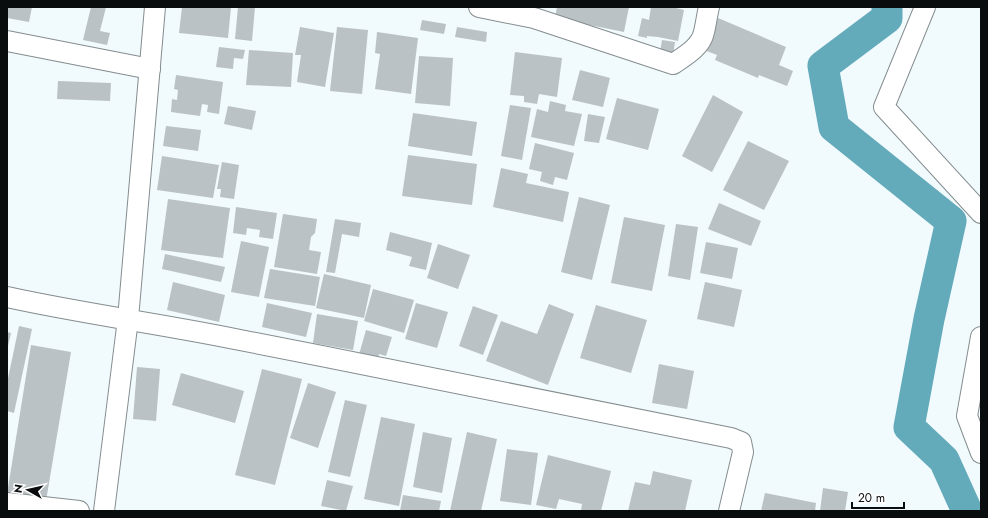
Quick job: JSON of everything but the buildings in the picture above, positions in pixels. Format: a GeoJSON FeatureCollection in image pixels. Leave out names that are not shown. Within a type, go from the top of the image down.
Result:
{"type":"FeatureCollection","features":[{"type":"Feature","properties":{"kind":"street"},"geometry":{"type":"LineString","coordinates":[[104,511],[128,319],[155,7]]}},
{"type":"Feature","properties":{"kind":"street"},"geometry":{"type":"LineString","coordinates":[[479,7],[535,12],[673,64],[697,46],[704,35],[709,7]]}},
{"type":"Feature","properties":{"kind":"street"},"geometry":{"type":"LineString","coordinates":[[925,7],[884,107],[981,213]]}},
{"type":"Feature","properties":{"kind":"street"},"geometry":{"type":"LineString","coordinates":[[7,41],[150,69]]}},
{"type":"Feature","properties":{"kind":"street"},"geometry":{"type":"LineString","coordinates":[[7,297],[65,310],[128,319],[731,438],[741,442],[743,452],[729,511]]}},
{"type":"Feature","properties":{"kind":"street"},"geometry":{"type":"LineString","coordinates":[[981,337],[968,416],[981,453]]}},
{"type":"Feature","properties":{"kind":"street"},"geometry":{"type":"LineString","coordinates":[[7,503],[79,511]]}},
{"type":"Feature","properties":{"kind":"waterway"},"geometry":{"type":"LineString","coordinates":[[887,7],[887,18],[823,66],[834,127],[951,221],[929,319],[909,427],[944,460],[967,511]]}}]}
